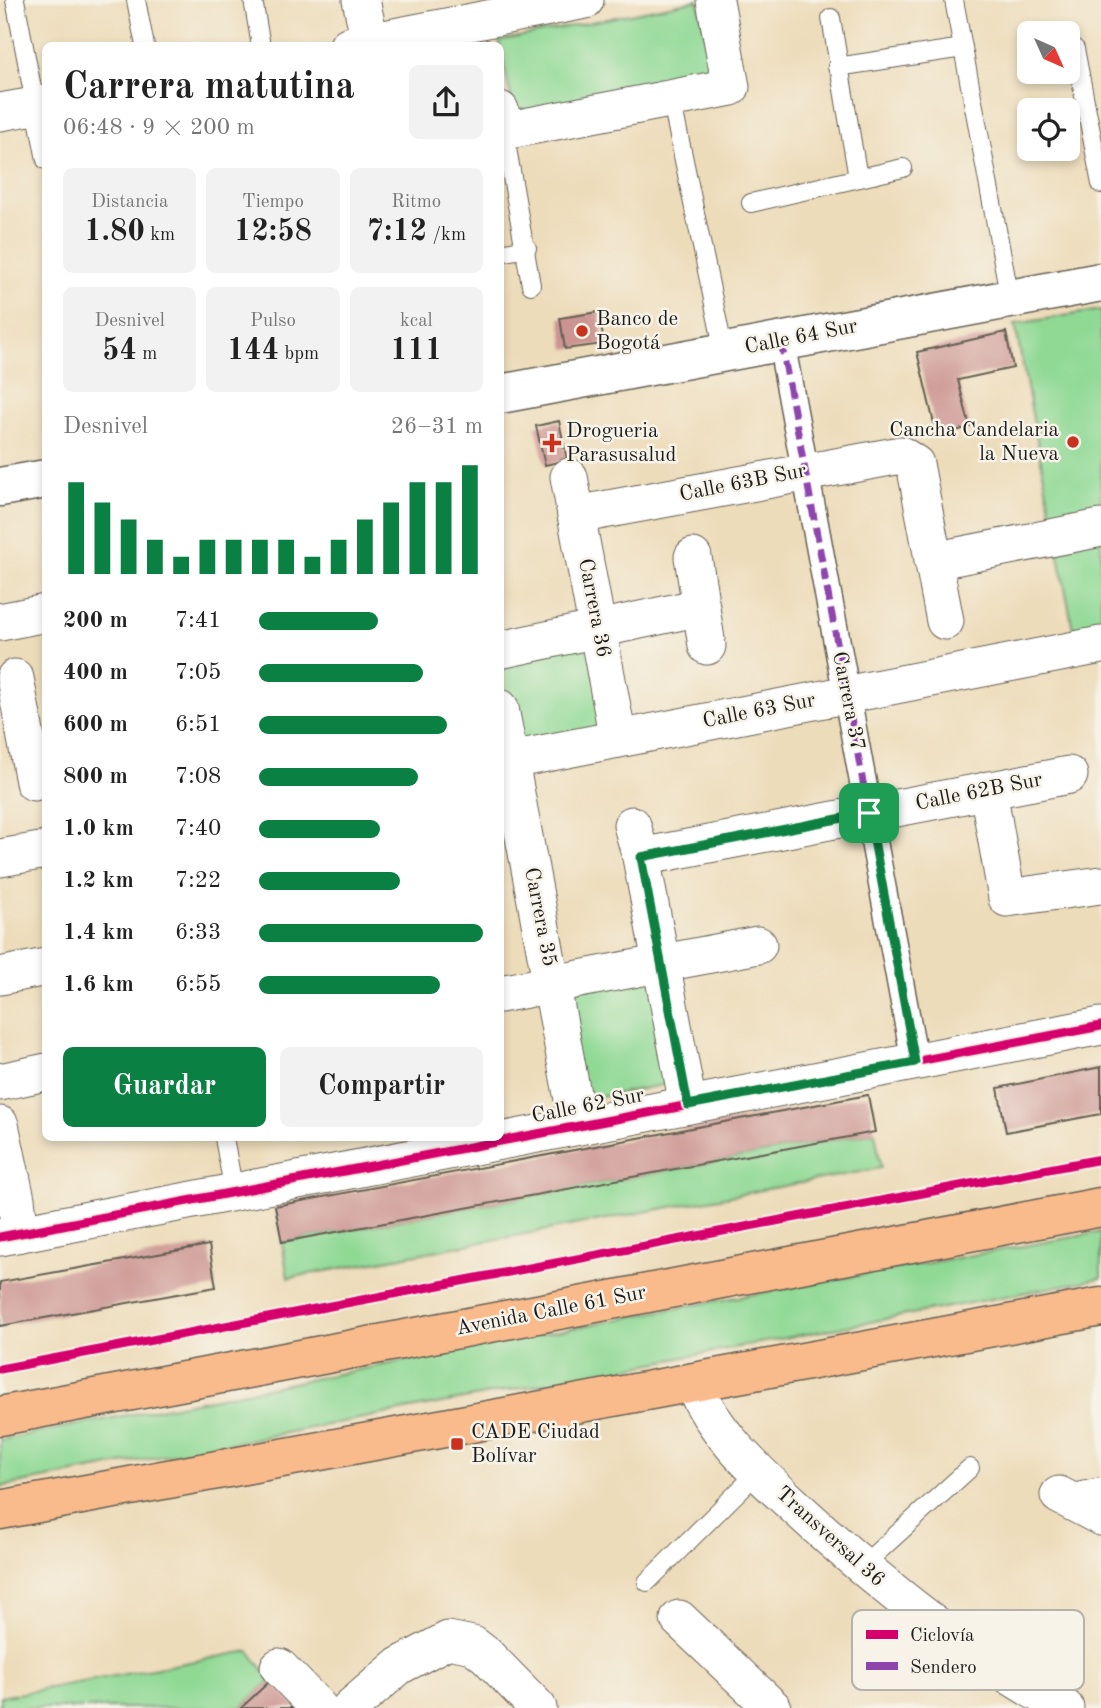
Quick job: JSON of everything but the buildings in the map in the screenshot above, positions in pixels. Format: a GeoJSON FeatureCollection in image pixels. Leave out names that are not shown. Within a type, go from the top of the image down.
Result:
{"type":"FeatureCollection","features":[{"type":"Feature","properties":{"kind":"main road","name":"Avenida Calle 61 Sur"},"geometry":{"type":"LineString","coordinates":[[0,1416],[1101,1207]]}},
{"type":"Feature","properties":{"kind":"main road"},"geometry":{"type":"LineString","coordinates":[[0,1510],[1101,1307]]}},
{"type":"Feature","properties":{"kind":"street"},"geometry":{"type":"LineString","coordinates":[[359,42],[361,0]]}},
{"type":"Feature","properties":{"kind":"street"},"geometry":{"type":"LineString","coordinates":[[372,42],[486,33],[585,0]]}},
{"type":"Feature","properties":{"kind":"street"},"geometry":{"type":"LineString","coordinates":[[504,121],[671,98],[731,86],[715,0]]}},
{"type":"Feature","properties":{"kind":"street"},"geometry":{"type":"LineString","coordinates":[[0,112],[40,105]]}},
{"type":"Feature","properties":{"kind":"street","name":"Calle 64 Sur"},"geometry":{"type":"LineString","coordinates":[[504,393],[1101,282]]}},
{"type":"Feature","properties":{"kind":"street","name":"Carrera 37"},"geometry":{"type":"LineString","coordinates":[[780,341],[915,1062]]}},
{"type":"Feature","properties":{"kind":"street","name":"Calle 63B Sur"},"geometry":{"type":"LineString","coordinates":[[576,515],[901,455],[915,464],[933,561]]}},
{"type":"Feature","properties":{"kind":"street","name":"Carrera 36"},"geometry":{"type":"LineString","coordinates":[[569,477],[618,739]]}},
{"type":"Feature","properties":{"kind":"street"},"geometry":{"type":"LineString","coordinates":[[0,487],[42,480]]}},
{"type":"Feature","properties":{"kind":"street"},"geometry":{"type":"LineString","coordinates":[[944,621],[933,561],[1101,528]]}},
{"type":"Feature","properties":{"kind":"street"},"geometry":{"type":"LineString","coordinates":[[693,557],[707,646]]}},
{"type":"Feature","properties":{"kind":"street"},"geometry":{"type":"LineString","coordinates":[[504,649],[701,607]]}},
{"type":"Feature","properties":{"kind":"street"},"geometry":{"type":"LineString","coordinates":[[0,622],[42,614]]}},
{"type":"Feature","properties":{"kind":"street","name":"Calle 63 Sur"},"geometry":{"type":"LineString","coordinates":[[505,761],[1101,645]]}},
{"type":"Feature","properties":{"kind":"street"},"geometry":{"type":"LineString","coordinates":[[15,678],[12,731],[34,782]]}},
{"type":"Feature","properties":{"kind":"street","name":"Carrera 35"},"geometry":{"type":"LineString","coordinates":[[505,761],[579,1126]]}},
{"type":"Feature","properties":{"kind":"street","name":"Calle 62B Sur"},"geometry":{"type":"LineString","coordinates":[[661,963],[637,841],[869,813],[1069,775]]}},
{"type":"Feature","properties":{"kind":"street"},"geometry":{"type":"LineString","coordinates":[[988,790],[1007,898],[1101,885]]}},
{"type":"Feature","properties":{"kind":"street"},"geometry":{"type":"LineString","coordinates":[[0,858],[42,851]]}},
{"type":"Feature","properties":{"kind":"street"},"geometry":{"type":"LineString","coordinates":[[504,993],[758,945]]}},
{"type":"Feature","properties":{"kind":"street"},"geometry":{"type":"LineString","coordinates":[[661,963],[688,1105]]}},
{"type":"Feature","properties":{"kind":"street"},"geometry":{"type":"LineString","coordinates":[[0,976],[42,968]]}},
{"type":"Feature","properties":{"kind":"street","name":"Calle 62 Sur"},"geometry":{"type":"LineString","coordinates":[[504,1140],[1101,1026]]}},
{"type":"Feature","properties":{"kind":"street"},"geometry":{"type":"LineString","coordinates":[[0,1082],[42,1073]]}},
{"type":"Feature","properties":{"kind":"street"},"geometry":{"type":"LineString","coordinates":[[0,1125],[16,1199],[10,1235]]}},
{"type":"Feature","properties":{"kind":"street","name":"Calle 62 Sur"},"geometry":{"type":"LineString","coordinates":[[10,1235],[501,1141]]}},
{"type":"Feature","properties":{"kind":"street","name":"Transversal 36"},"geometry":{"type":"LineString","coordinates":[[692,1383],[717,1429],[758,1472],[861,1567],[915,1610]]}},
{"type":"Feature","properties":{"kind":"street"},"geometry":{"type":"LineString","coordinates":[[1059,1495],[1101,1517]]}},
{"type":"Feature","properties":{"kind":"street"},"geometry":{"type":"LineString","coordinates":[[680,1619],[773,1708]]}},
{"type":"Feature","properties":{"kind":"street"},"geometry":{"type":"LineString","coordinates":[[349,1708],[399,1666],[448,1640],[473,1645],[538,1708]]}},
{"type":"Feature","properties":{"kind":"street"},"geometry":{"type":"LineString","coordinates":[[279,1667],[319,1708]]}},
{"type":"Feature","properties":{"kind":"street","name":"Transversal 36"},"geometry":{"type":"LineString","coordinates":[[1033,1690],[1065,1708]]}},
{"type":"Feature","properties":{"kind":"lane"},"geometry":{"type":"LineString","coordinates":[[15,0],[42,123]]}},
{"type":"Feature","properties":{"kind":"lane"},"geometry":{"type":"LineString","coordinates":[[136,0],[144,42]]}},
{"type":"Feature","properties":{"kind":"lane"},"geometry":{"type":"LineString","coordinates":[[254,0],[260,42]]}},
{"type":"Feature","properties":{"kind":"lane"},"geometry":{"type":"LineString","coordinates":[[954,0],[1010,299]]}},
{"type":"Feature","properties":{"kind":"lane"},"geometry":{"type":"LineString","coordinates":[[831,18],[837,67],[858,178]]}},
{"type":"Feature","properties":{"kind":"lane"},"geometry":{"type":"LineString","coordinates":[[837,67],[963,48]]}},
{"type":"Feature","properties":{"kind":"lane"},"geometry":{"type":"LineString","coordinates":[[1080,69],[1097,138],[1101,184]]}},
{"type":"Feature","properties":{"kind":"lane"},"geometry":{"type":"LineString","coordinates":[[671,98],[724,352]]}},
{"type":"Feature","properties":{"kind":"lane"},"geometry":{"type":"LineString","coordinates":[[504,126],[527,248],[531,285]]}},
{"type":"Feature","properties":{"kind":"lane"},"geometry":{"type":"LineString","coordinates":[[751,203],[903,168]]}},
{"type":"Feature","properties":{"kind":"lane"},"geometry":{"type":"LineString","coordinates":[[504,252],[527,248]]}},
{"type":"Feature","properties":{"kind":"lane"},"geometry":{"type":"LineString","coordinates":[[225,1141],[234,1192]]}},
{"type":"Feature","properties":{"kind":"lane"},"geometry":{"type":"LineString","coordinates":[[861,1567],[970,1468]]}},
{"type":"Feature","properties":{"kind":"lane"},"geometry":{"type":"LineString","coordinates":[[647,1582],[758,1472]]}},
{"type":"Feature","properties":{"kind":"lane"},"geometry":{"type":"LineString","coordinates":[[1059,1495],[1101,1487]]}},
{"type":"Feature","properties":{"kind":"green space"},"geometry":{"type":"Polygon","coordinates":[[[698,0],[713,74],[515,116],[504,64],[504,42],[499,41],[698,0]]]}},
{"type":"Feature","properties":{"kind":"green space"},"geometry":{"type":"Polygon","coordinates":[[[1101,310],[1101,645],[1077,650],[1015,324],[1101,310]]]}},
{"type":"Feature","properties":{"kind":"green space"},"geometry":{"type":"Polygon","coordinates":[[[598,631],[618,739],[510,760],[504,725],[504,649],[598,631]]]}},
{"type":"Feature","properties":{"kind":"green space"},"geometry":{"type":"Polygon","coordinates":[[[661,963],[683,1081],[574,1102],[552,984],[661,963]]]}},
{"type":"Feature","properties":{"kind":"green space"},"geometry":{"type":"Polygon","coordinates":[[[875,1132],[881,1168],[288,1278],[282,1242],[875,1132]]]}},
{"type":"Feature","properties":{"kind":"green space"},"geometry":{"type":"Polygon","coordinates":[[[1101,1232],[1101,1278],[0,1487],[0,1440],[655,1312],[1101,1232]]]}},
{"type":"Feature","properties":{"kind":"green space"},"geometry":{"type":"Polygon","coordinates":[[[249,1651],[271,1680],[241,1708],[0,1708],[0,1697],[249,1651]]]}},
{"type":"Feature","properties":{"kind":"marked path"},"geometry":{"type":"LineString","coordinates":[[781,341],[915,1062]]}},
{"type":"Feature","properties":{"kind":"cycle path"},"geometry":{"type":"LineString","coordinates":[[504,1140],[1101,1026]]}},
{"type":"Feature","properties":{"kind":"cycle path"},"geometry":{"type":"LineString","coordinates":[[0,1237],[501,1141]]}},
{"type":"Feature","properties":{"kind":"cycle path"},"geometry":{"type":"LineString","coordinates":[[0,1369],[1101,1159]]}},
{"type":"Feature","properties":{"kind":"place","name":"Banco de Bogotá"},"geometry":{"type":"Point","coordinates":[582,331]}},
{"type":"Feature","properties":{"kind":"place","name":"Cancha Candelaria la Nueva"},"geometry":{"type":"Point","coordinates":[1073,442]}},
{"type":"Feature","properties":{"kind":"place","name":"Drogueria Parasusalud"},"geometry":{"type":"Point","coordinates":[552,443]}},
{"type":"Feature","properties":{"kind":"place","name":"CADE Ciudad Bolívar"},"geometry":{"type":"Point","coordinates":[457,1444]}},
{"type":"Feature","properties":{"kind":"route"},"geometry":{"type":"LineString","coordinates":[[869,813],[915,1062],[688,1105],[641,857],[869,813]]}}]}
